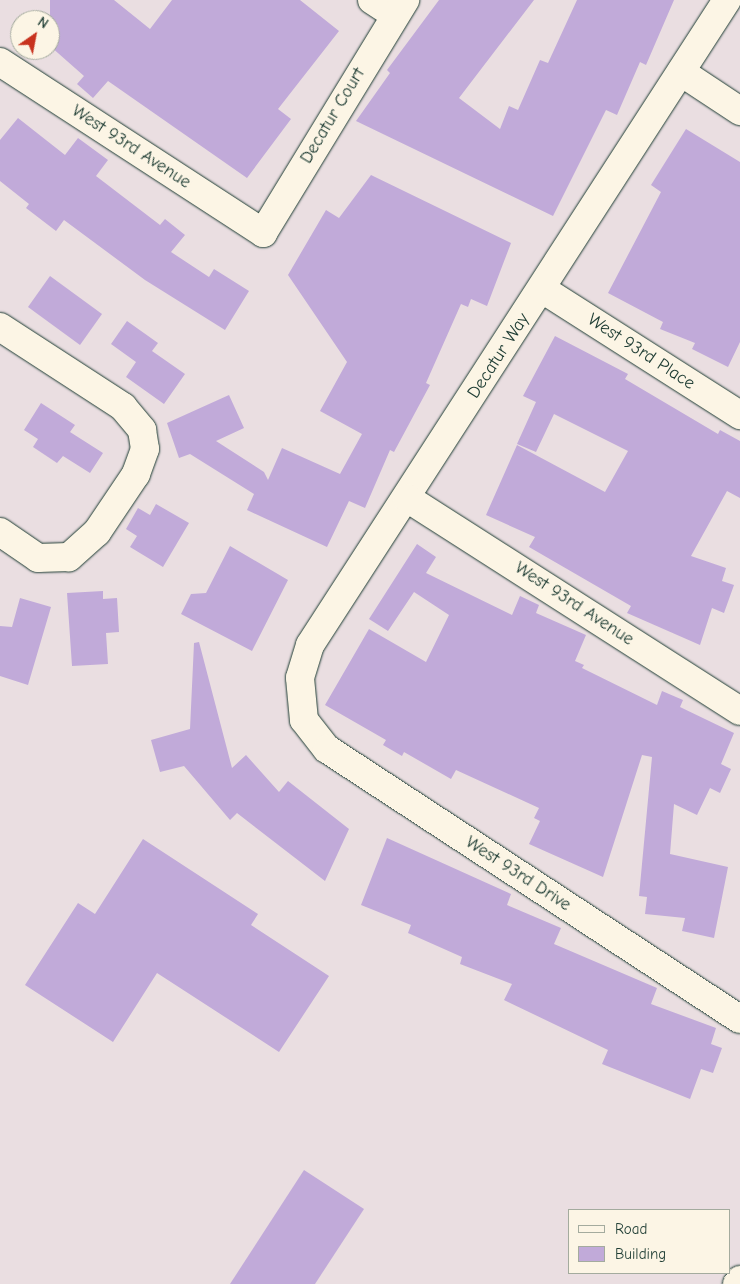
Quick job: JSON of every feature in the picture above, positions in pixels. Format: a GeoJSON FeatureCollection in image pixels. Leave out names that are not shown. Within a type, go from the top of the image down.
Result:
{"type":"FeatureCollection","features":[{"type":"Feature","properties":{"kind":"street"},"geometry":{"type":"LineString","coordinates":[[372,0],[400,7]]}},
{"type":"Feature","properties":{"kind":"street","name":"Decatur Way"},"geometry":{"type":"LineString","coordinates":[[304,720],[300,678],[310,645],[407,498],[727,0]]}},
{"type":"Feature","properties":{"kind":"street","name":"Decatur Court"},"geometry":{"type":"LineString","coordinates":[[262,233],[400,7]]}},
{"type":"Feature","properties":{"kind":"street","name":"West 93rd Avenue"},"geometry":{"type":"LineString","coordinates":[[0,62],[262,233]]}},
{"type":"Feature","properties":{"kind":"street"},"geometry":{"type":"LineString","coordinates":[[681,72],[740,111]]}},
{"type":"Feature","properties":{"kind":"street","name":"West 93rd Place"},"geometry":{"type":"LineString","coordinates":[[542,289],[740,415]]}},
{"type":"Feature","properties":{"kind":"street"},"geometry":{"type":"LineString","coordinates":[[0,327],[123,407],[142,430],[145,449],[136,474],[97,532],[69,557],[38,558],[0,532]]}},
{"type":"Feature","properties":{"kind":"street","name":"West 93rd Avenue"},"geometry":{"type":"LineString","coordinates":[[407,498],[740,711]]}},
{"type":"Feature","properties":{"kind":"street","name":"West 93rd Drive"},"geometry":{"type":"LineString","coordinates":[[304,720],[327,749],[740,1019]]}},
{"type":"Feature","properties":{"kind":"street"},"geometry":{"type":"LineString","coordinates":[[737,1284],[740,1280]]}},
{"type":"Feature","properties":{"kind":"building"},"geometry":{"type":"Polygon","coordinates":[[[50,0],[114,0],[150,29],[172,0],[300,0],[339,31],[278,109],[291,119],[247,178],[108,81],[93,98],[77,84],[84,76],[60,55],[60,10],[50,10],[50,0]]]}},
{"type":"Feature","properties":{"kind":"building"},"geometry":{"type":"Polygon","coordinates":[[[439,0],[534,0],[459,98],[500,129],[509,106],[518,110],[540,60],[548,63],[577,0],[674,0],[646,65],[640,62],[617,115],[606,110],[553,216],[356,121],[390,73],[387,70],[439,0]]]}},
{"type":"Feature","properties":{"kind":"building"},"geometry":{"type":"Polygon","coordinates":[[[18,118],[65,155],[78,138],[108,160],[96,176],[160,225],[165,219],[185,235],[171,252],[209,277],[214,269],[249,291],[225,330],[145,280],[64,220],[56,231],[26,208],[29,204],[0,181],[0,140],[18,118]]]}},
{"type":"Feature","properties":{"kind":"building"},"geometry":{"type":"Polygon","coordinates":[[[686,129],[740,162],[740,342],[728,367],[692,349],[695,343],[660,329],[663,322],[608,293],[661,192],[651,185],[686,129]]]}},
{"type":"Feature","properties":{"kind":"building"},"geometry":{"type":"Polygon","coordinates":[[[371,175],[511,243],[487,306],[471,299],[468,307],[461,304],[426,383],[430,385],[394,452],[390,450],[365,508],[349,501],[327,547],[247,510],[254,494],[190,454],[179,458],[167,423],[229,395],[244,428],[216,441],[264,472],[268,480],[282,448],[340,474],[362,434],[320,411],[347,362],[288,275],[326,210],[339,218],[371,175]]]}},
{"type":"Feature","properties":{"kind":"building"},"geometry":{"type":"Polygon","coordinates":[[[50,276],[102,314],[80,345],[28,307],[50,276]]]}},
{"type":"Feature","properties":{"kind":"building"},"geometry":{"type":"Polygon","coordinates":[[[127,321],[158,343],[152,351],[185,374],[164,404],[126,377],[136,362],[111,344],[127,321]]]}},
{"type":"Feature","properties":{"kind":"building"},"geometry":{"type":"Polygon","coordinates":[[[555,336],[628,374],[625,379],[718,434],[720,430],[740,441],[740,498],[727,491],[691,556],[726,568],[722,581],[734,585],[724,613],[712,608],[700,645],[627,613],[631,606],[529,547],[535,537],[486,515],[517,445],[605,492],[628,451],[554,414],[536,452],[517,444],[536,402],[523,396],[555,336]]]}},
{"type":"Feature","properties":{"kind":"building"},"geometry":{"type":"Polygon","coordinates":[[[41,403],[75,425],[70,432],[103,453],[90,473],[63,456],[57,463],[33,447],[38,439],[24,430],[41,403]]]}},
{"type":"Feature","properties":{"kind":"building"},"geometry":{"type":"Polygon","coordinates":[[[156,504],[189,523],[163,567],[130,547],[137,536],[126,529],[138,508],[150,515],[156,504]]]}},
{"type":"Feature","properties":{"kind":"building"},"geometry":{"type":"Polygon","coordinates":[[[417,544],[436,557],[426,573],[512,615],[520,596],[539,605],[536,613],[586,635],[575,661],[584,665],[582,668],[657,705],[662,691],[683,700],[680,707],[734,733],[721,764],[731,769],[720,793],[710,788],[697,815],[674,804],[670,854],[728,867],[714,938],[682,931],[685,918],[645,914],[647,897],[639,896],[652,757],[642,755],[603,877],[529,844],[540,821],[534,818],[539,808],[456,770],[451,779],[404,752],[402,756],[383,745],[386,740],[325,705],[369,629],[426,662],[449,615],[414,592],[388,631],[369,619],[417,544]]]}},
{"type":"Feature","properties":{"kind":"building"},"geometry":{"type":"Polygon","coordinates":[[[230,546],[288,580],[252,651],[181,614],[191,594],[206,593],[230,546]]]}},
{"type":"Feature","properties":{"kind":"building"},"geometry":{"type":"Polygon","coordinates":[[[103,591],[103,599],[117,598],[119,632],[106,633],[108,664],[72,666],[67,593],[103,591]]]}},
{"type":"Feature","properties":{"kind":"building"},"geometry":{"type":"Polygon","coordinates":[[[20,598],[51,607],[28,685],[0,676],[0,626],[12,627],[20,598]]]}},
{"type":"Feature","properties":{"kind":"building"},"geometry":{"type":"Polygon","coordinates":[[[199,642],[232,768],[246,755],[279,792],[288,781],[349,829],[325,881],[237,813],[230,820],[184,766],[160,772],[151,740],[190,729],[194,643],[199,642]]]}},
{"type":"Feature","properties":{"kind":"building"},"geometry":{"type":"Polygon","coordinates":[[[387,838],[511,894],[507,905],[561,928],[554,944],[657,988],[651,1004],[716,1028],[711,1044],[722,1048],[713,1073],[701,1069],[690,1099],[602,1064],[608,1050],[504,1000],[512,984],[460,964],[462,957],[408,933],[411,925],[361,905],[387,838]]]}},
{"type":"Feature","properties":{"kind":"building"},"geometry":{"type":"Polygon","coordinates":[[[143,839],[258,914],[251,925],[329,976],[279,1052],[157,973],[113,1042],[25,985],[78,903],[95,914],[143,839]]]}},
{"type":"Feature","properties":{"kind":"building"},"geometry":{"type":"Polygon","coordinates":[[[304,1170],[364,1209],[315,1284],[230,1284],[304,1170]]]}}]}
